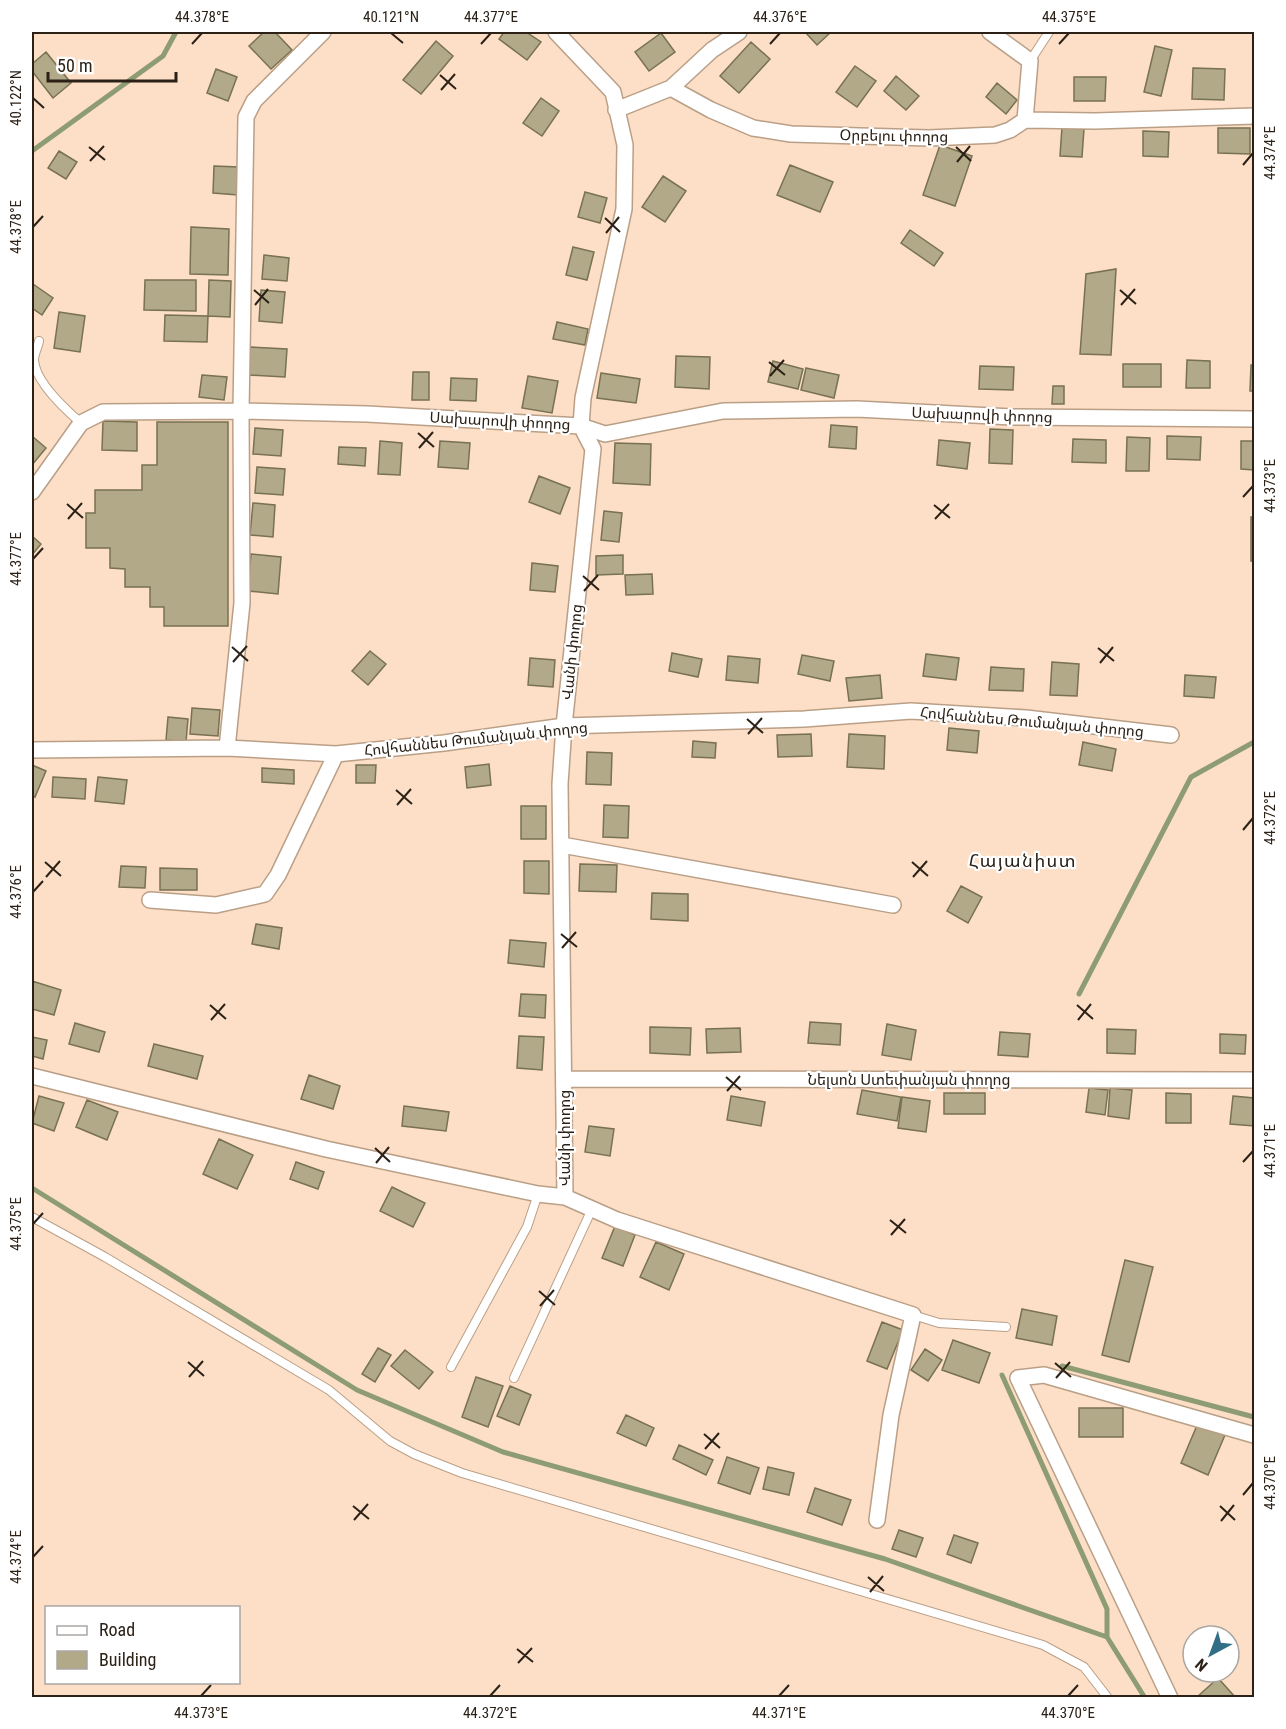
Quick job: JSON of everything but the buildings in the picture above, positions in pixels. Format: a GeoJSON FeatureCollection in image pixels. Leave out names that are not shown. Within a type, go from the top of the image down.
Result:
{"type":"FeatureCollection","features":[{"type":"Feature","properties":{"kind":"street"},"geometry":{"type":"LineString","coordinates":[[227,748],[242,603],[241,411],[246,117],[255,101],[323,32]]}},
{"type":"Feature","properties":{"kind":"street","name":"Վանի փողոց"},"geometry":{"type":"LineString","coordinates":[[556,32],[613,92],[625,145],[624,209],[583,398],[581,426],[593,449],[560,784],[565,1197]]}},
{"type":"Feature","properties":{"kind":"street"},"geometry":{"type":"LineString","coordinates":[[616,110],[671,88],[712,50],[739,32]]}},
{"type":"Feature","properties":{"kind":"street"},"geometry":{"type":"LineString","coordinates":[[990,32],[1030,61],[1025,120]]}},
{"type":"Feature","properties":{"kind":"street","name":"Օրբելու փողոց"},"geometry":{"type":"LineString","coordinates":[[671,88],[711,110],[753,128],[791,134],[929,138],[995,135],[1010,130],[1025,120],[1095,122],[1254,116]]}},
{"type":"Feature","properties":{"kind":"street","name":"Սախարովի փողոց"},"geometry":{"type":"LineString","coordinates":[[81,423],[103,412],[241,411],[367,414],[581,426],[605,434],[723,411],[857,409],[1012,417],[1254,419]]}},
{"type":"Feature","properties":{"kind":"street"},"geometry":{"type":"LineString","coordinates":[[32,492],[81,423]]}},
{"type":"Feature","properties":{"kind":"street","name":"Հովհաննես Թումանյան փողոց"},"geometry":{"type":"LineString","coordinates":[[32,750],[227,748],[336,754],[444,743],[564,726],[804,719],[911,711],[1026,718],[1171,735]]}},
{"type":"Feature","properties":{"kind":"street"},"geometry":{"type":"LineString","coordinates":[[150,900],[216,905],[265,894],[278,875],[336,754]]}},
{"type":"Feature","properties":{"kind":"street"},"geometry":{"type":"LineString","coordinates":[[562,845],[893,905]]}},
{"type":"Feature","properties":{"kind":"street"},"geometry":{"type":"LineString","coordinates":[[32,1076],[326,1149],[538,1194],[565,1197],[628,1223],[913,1315],[891,1415],[877,1520]]}},
{"type":"Feature","properties":{"kind":"street","name":"Նելսոն Ստեփանյան փողոց"},"geometry":{"type":"LineString","coordinates":[[564,1079],[1254,1080]]}},
{"type":"Feature","properties":{"kind":"street"},"geometry":{"type":"LineString","coordinates":[[1170,1698],[1018,1378],[1044,1375],[1254,1436]]}},
{"type":"Feature","properties":{"kind":"lane"},"geometry":{"type":"LineString","coordinates":[[1030,61],[1049,32]]}},
{"type":"Feature","properties":{"kind":"lane"},"geometry":{"type":"LineString","coordinates":[[39,341],[34,360],[39,374],[63,407],[81,423]]}},
{"type":"Feature","properties":{"kind":"lane"},"geometry":{"type":"LineString","coordinates":[[451,1366],[526,1227],[538,1194]]}},
{"type":"Feature","properties":{"kind":"lane"},"geometry":{"type":"LineString","coordinates":[[514,1378],[592,1209]]}},
{"type":"Feature","properties":{"kind":"lane"},"geometry":{"type":"LineString","coordinates":[[32,1217],[105,1257],[329,1390],[390,1441],[414,1454],[462,1473],[1043,1645],[1084,1667],[1108,1698]]}},
{"type":"Feature","properties":{"kind":"lane"},"geometry":{"type":"LineString","coordinates":[[913,1315],[939,1323],[1006,1328]]}},
{"type":"Feature","properties":{"kind":"waterway"},"geometry":{"type":"LineString","coordinates":[[32,151],[163,56],[176,32]]}},
{"type":"Feature","properties":{"kind":"waterway"},"geometry":{"type":"LineString","coordinates":[[1079,994],[1191,777],[1254,742]]}},
{"type":"Feature","properties":{"kind":"waterway"},"geometry":{"type":"LineString","coordinates":[[32,1188],[357,1390],[503,1452],[885,1559],[1107,1637],[1145,1698]]}},
{"type":"Feature","properties":{"kind":"waterway"},"geometry":{"type":"LineString","coordinates":[[1062,1366],[1254,1417]]}},
{"type":"Feature","properties":{"kind":"waterway"},"geometry":{"type":"LineString","coordinates":[[1002,1375],[1107,1609],[1107,1637]]}},
{"type":"Feature","properties":{"kind":"district","name":"Հայանիստ"},"geometry":{"type":"Point","coordinates":[1023,860]}}]}
